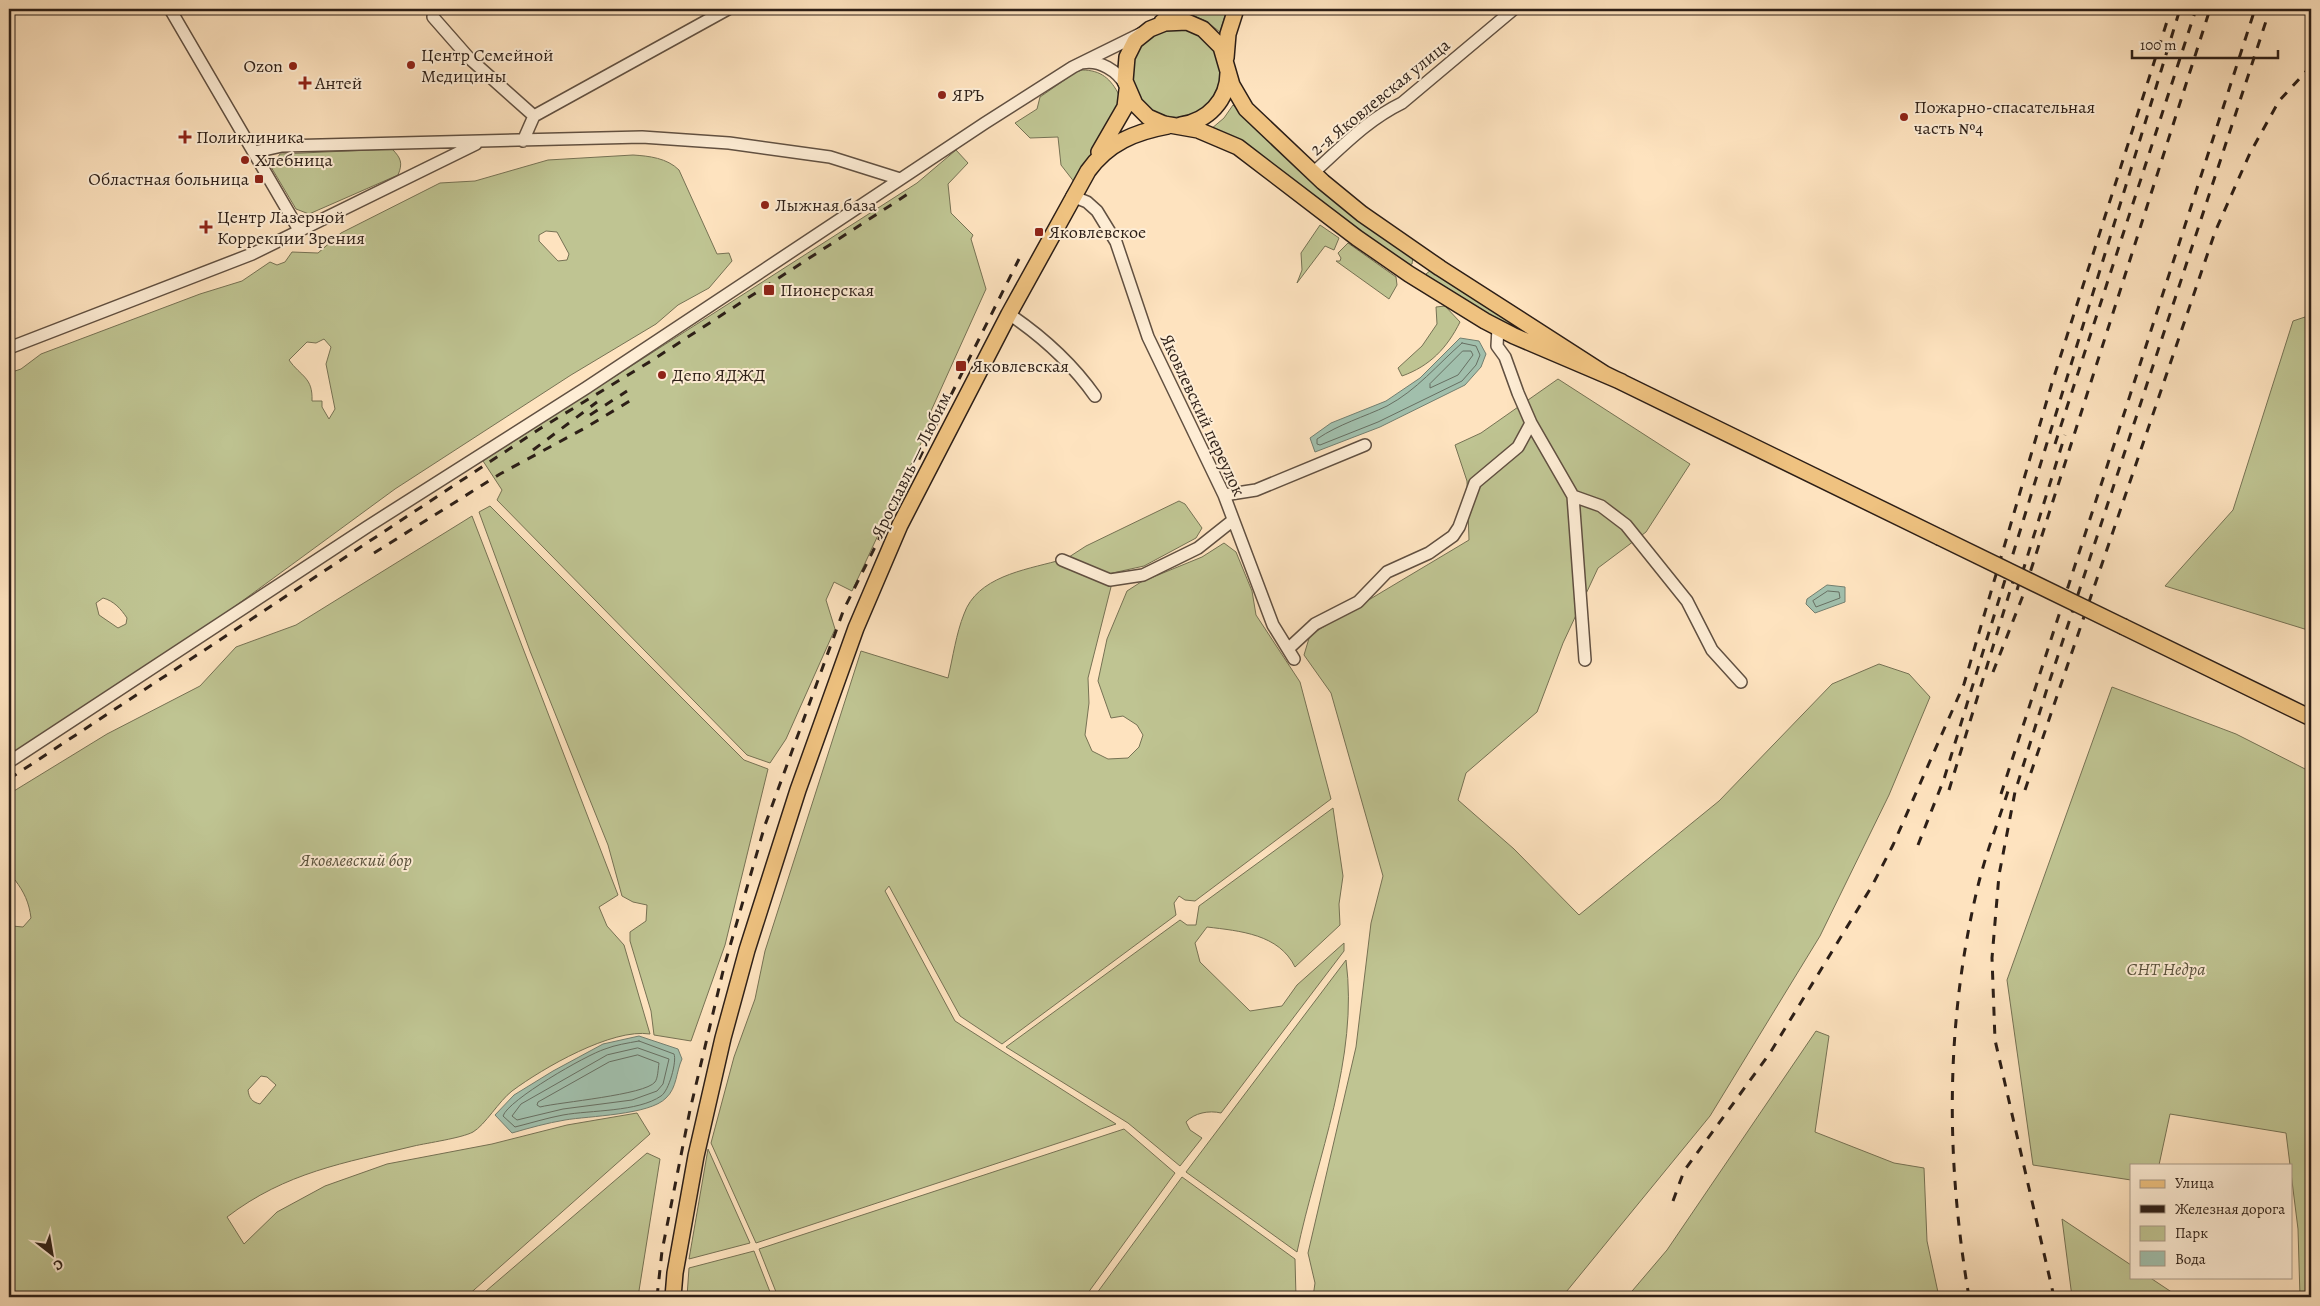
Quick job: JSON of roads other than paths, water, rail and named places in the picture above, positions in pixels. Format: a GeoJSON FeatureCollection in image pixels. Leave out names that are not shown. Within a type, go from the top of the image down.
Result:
{"type":"FeatureCollection","features":[{"type":"Feature","properties":{"kind":"main road"},"geometry":{"type":"LineString","coordinates":[[1088,171],[1125,107],[1126,88],[1124,73],[1127,57],[1135,42],[1153,27],[1183,9]]}},
{"type":"Feature","properties":{"kind":"main road"},"geometry":{"type":"LineString","coordinates":[[1175,125],[1197,121],[1214,109],[1224,93],[1228,34],[1236,9]]}},
{"type":"Feature","properties":{"kind":"main road"},"geometry":{"type":"LineString","coordinates":[[1153,27],[1176,21],[1202,29],[1216,40],[1227,65],[1235,91],[1246,109],[1313,173],[1362,214],[1440,268],[1569,353],[1622,382]]}},
{"type":"Feature","properties":{"kind":"main road"},"geometry":{"type":"LineString","coordinates":[[1126,88],[1141,111],[1156,121],[1207,133],[1238,147],[1357,238],[1410,274],[1498,328],[1622,382],[2311,718]]}},
{"type":"Feature","properties":{"kind":"main road","name":"Ярославль — Любим"},"geometry":{"type":"LineString","coordinates":[[673,1297],[696,1156],[737,985],[798,790],[856,628],[900,525],[1009,314],[1072,196],[1088,171],[1101,154],[1123,139],[1139,133],[1175,125]]}},
{"type":"Feature","properties":{"kind":"street"},"geometry":{"type":"LineString","coordinates":[[170,9],[299,230]]}},
{"type":"Feature","properties":{"kind":"street"},"geometry":{"type":"LineString","coordinates":[[434,9],[432,17],[469,58],[534,116]]}},
{"type":"Feature","properties":{"kind":"street"},"geometry":{"type":"LineString","coordinates":[[523,141],[534,116],[728,9]]}},
{"type":"Feature","properties":{"kind":"street","name":"2-я Яковлевская улица"},"geometry":{"type":"LineString","coordinates":[[1313,173],[1363,128],[1382,113],[1402,103],[1514,9]]}},
{"type":"Feature","properties":{"kind":"street"},"geometry":{"type":"LineString","coordinates":[[9,762],[742,285],[900,179],[1073,67],[1153,27]]}},
{"type":"Feature","properties":{"kind":"street"},"geometry":{"type":"LineString","coordinates":[[1073,67],[1088,62],[1102,65],[1118,76],[1126,88]]}},
{"type":"Feature","properties":{"kind":"street"},"geometry":{"type":"LineString","coordinates":[[255,152],[282,146],[642,137],[729,143],[830,157],[900,179]]}},
{"type":"Feature","properties":{"kind":"street"},"geometry":{"type":"LineString","coordinates":[[9,348],[252,254],[480,142]]}},
{"type":"Feature","properties":{"kind":"street","name":"Яковлевский переулок"},"geometry":{"type":"LineString","coordinates":[[1072,196],[1087,202],[1097,211],[1116,242],[1148,337],[1224,495],[1232,521],[1273,625],[1291,654],[1315,624],[1358,602],[1387,572],[1428,553],[1453,536],[1459,527],[1475,483],[1518,447],[1531,423]]}},
{"type":"Feature","properties":{"kind":"street"},"geometry":{"type":"LineString","coordinates":[[1009,314],[1034,331],[1066,359],[1095,396]]}},
{"type":"Feature","properties":{"kind":"street"},"geometry":{"type":"LineString","coordinates":[[1498,328],[1497,346],[1505,357],[1531,423],[1573,496],[1584,660]]}},
{"type":"Feature","properties":{"kind":"street"},"geometry":{"type":"LineString","coordinates":[[1224,495],[1256,490],[1365,445]]}},
{"type":"Feature","properties":{"kind":"street"},"geometry":{"type":"LineString","coordinates":[[1573,496],[1601,506],[1626,525],[1687,600],[1712,650],[1741,682]]}},
{"type":"Feature","properties":{"kind":"street"},"geometry":{"type":"LineString","coordinates":[[1062,560],[1110,580],[1125,576],[1143,575],[1198,548],[1232,521]]}},
{"type":"Feature","properties":{"kind":"water"},"geometry":{"type":"Polygon","coordinates":[[[1460,338],[1479,341],[1486,354],[1481,367],[1465,385],[1380,427],[1315,452],[1310,438],[1331,423],[1386,401],[1420,378],[1460,338]]]}},
{"type":"Feature","properties":{"kind":"water"},"geometry":{"type":"Polygon","coordinates":[[[1827,585],[1845,587],[1845,602],[1815,613],[1806,604],[1807,599],[1827,585]]]}},
{"type":"Feature","properties":{"kind":"water"},"geometry":{"type":"Polygon","coordinates":[[[639,1036],[678,1049],[682,1059],[670,1094],[658,1104],[618,1114],[565,1120],[512,1133],[495,1115],[514,1095],[553,1071],[603,1044],[639,1036]]]}},
{"type":"Feature","properties":{"kind":"railway"},"geometry":{"type":"LineString","coordinates":[[1673,1201],[1684,1171],[1770,1053],[1872,886],[1893,845],[1964,684],[2052,383],[2171,9]]}},
{"type":"Feature","properties":{"kind":"railway"},"geometry":{"type":"LineString","coordinates":[[1918,845],[1944,779],[2180,9]]}},
{"type":"Feature","properties":{"kind":"railway"},"geometry":{"type":"LineString","coordinates":[[2055,444],[2196,9]]}},
{"type":"Feature","properties":{"kind":"railway"},"geometry":{"type":"LineString","coordinates":[[1993,672],[2022,598],[2210,9]]}},
{"type":"Feature","properties":{"kind":"railway"},"geometry":{"type":"LineString","coordinates":[[2001,794],[2255,9]]}},
{"type":"Feature","properties":{"kind":"railway"},"geometry":{"type":"LineString","coordinates":[[2054,1297],[1995,1040],[1992,958],[1999,875],[2015,792],[2046,692],[2270,9]]}},
{"type":"Feature","properties":{"kind":"railway"},"geometry":{"type":"LineString","coordinates":[[2025,790],[2215,232],[2250,153],[2279,101],[2311,66]]}},
{"type":"Feature","properties":{"kind":"railway"},"geometry":{"type":"LineString","coordinates":[[9,779],[541,428],[651,361],[914,190]]}},
{"type":"Feature","properties":{"kind":"railway"},"geometry":{"type":"LineString","coordinates":[[657,1297],[662,1251],[690,1110],[724,967],[765,825],[844,609],[1019,259]]}},
{"type":"Feature","properties":{"kind":"railway"},"geometry":{"type":"LineString","coordinates":[[590,415],[627,391]]}},
{"type":"Feature","properties":{"kind":"railway"},"geometry":{"type":"LineString","coordinates":[[374,553],[500,474],[585,428],[633,399]]}},
{"type":"Feature","properties":{"kind":"railway"},"geometry":{"type":"LineString","coordinates":[[533,450],[597,402]]}},
{"type":"Feature","properties":{"kind":"railway"},"geometry":{"type":"LineString","coordinates":[[2017,590],[2065,435]]}},
{"type":"Feature","properties":{"kind":"railway"},"geometry":{"type":"LineString","coordinates":[[1949,790],[2014,578]]}},
{"type":"Feature","properties":{"kind":"railway"},"geometry":{"type":"LineString","coordinates":[[1969,1297],[1956,1195],[1952,1094],[1954,1043],[1959,992],[1977,890],[2010,785]]}},
{"type":"Feature","properties":{"kind":"place","name":"Центр Семейной Медицины"},"geometry":{"type":"Point","coordinates":[411,65]}},
{"type":"Feature","properties":{"kind":"place","name":"Ozon"},"geometry":{"type":"Point","coordinates":[293,66]}},
{"type":"Feature","properties":{"kind":"place","name":"Антей"},"geometry":{"type":"Point","coordinates":[305,83]}},
{"type":"Feature","properties":{"kind":"place","name":"ЯРЪ"},"geometry":{"type":"Point","coordinates":[942,95]}},
{"type":"Feature","properties":{"kind":"place","name":"Пожарно-спасательная часть №4"},"geometry":{"type":"Point","coordinates":[1904,117]}},
{"type":"Feature","properties":{"kind":"place","name":"Поликлиника"},"geometry":{"type":"Point","coordinates":[185,137]}},
{"type":"Feature","properties":{"kind":"place","name":"Хлебница"},"geometry":{"type":"Point","coordinates":[245,160]}},
{"type":"Feature","properties":{"kind":"place","name":"Областная больница"},"geometry":{"type":"Point","coordinates":[259,179]}},
{"type":"Feature","properties":{"kind":"place","name":"Лыжная база"},"geometry":{"type":"Point","coordinates":[765,205]}},
{"type":"Feature","properties":{"kind":"place","name":"Центр Лазерной Коррекции Зрения"},"geometry":{"type":"Point","coordinates":[206,227]}},
{"type":"Feature","properties":{"kind":"place","name":"Яковлевское"},"geometry":{"type":"Point","coordinates":[1039,232]}},
{"type":"Feature","properties":{"kind":"place","name":"Пионерская"},"geometry":{"type":"Point","coordinates":[769,290]}},
{"type":"Feature","properties":{"kind":"place","name":"Яковлевская"},"geometry":{"type":"Point","coordinates":[961,366]}},
{"type":"Feature","properties":{"kind":"place","name":"Депо ЯДЖД"},"geometry":{"type":"Point","coordinates":[662,375]}},
{"type":"Feature","properties":{"kind":"park label","name":"Яковлевский бор"},"geometry":{"type":"Point","coordinates":[356,860]}},
{"type":"Feature","properties":{"kind":"park label","name":"СНТ Недра"},"geometry":{"type":"Point","coordinates":[2166,969]}}]}
